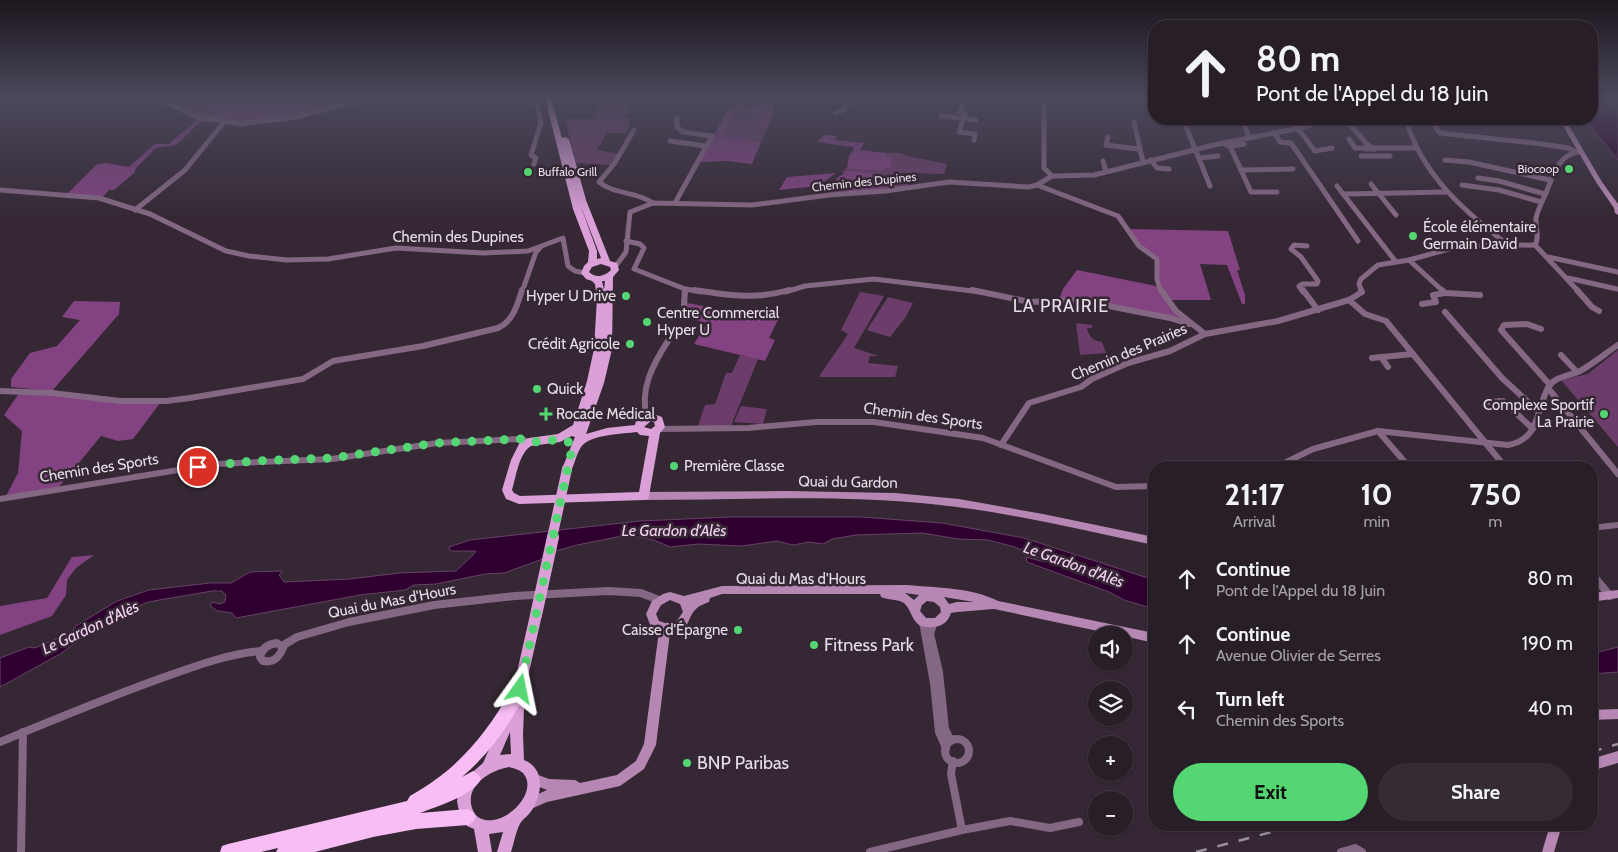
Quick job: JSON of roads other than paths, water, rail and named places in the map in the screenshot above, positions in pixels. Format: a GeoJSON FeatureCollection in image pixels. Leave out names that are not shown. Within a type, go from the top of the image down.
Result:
{"type":"FeatureCollection","features":[{"type":"Feature","properties":{"kind":"highway"},"geometry":{"type":"LineString","coordinates":[[375,815],[416,800],[442,784],[495,731],[520,689]]}},
{"type":"Feature","properties":{"kind":"highway"},"geometry":{"type":"LineString","coordinates":[[228,852],[418,806],[442,798],[473,779]]}},
{"type":"Feature","properties":{"kind":"highway"},"geometry":{"type":"LineString","coordinates":[[284,852],[373,829],[416,821],[468,817]]}},
{"type":"Feature","properties":{"kind":"main road"},"geometry":{"type":"LineString","coordinates":[[558,138],[577,209],[593,252],[588,277],[595,279],[609,276],[615,270],[582,200],[565,138]]}},
{"type":"Feature","properties":{"kind":"main road"},"geometry":{"type":"LineString","coordinates":[[589,267],[611,264]]}},
{"type":"Feature","properties":{"kind":"main road"},"geometry":{"type":"LineString","coordinates":[[489,764],[499,761],[518,762],[530,771],[534,786],[531,803],[526,810],[513,823],[497,829],[481,828],[468,817],[465,802],[468,786],[489,764],[510,720],[520,689],[569,464],[581,426],[599,383],[606,349],[609,276]]}},
{"type":"Feature","properties":{"kind":"main road"},"geometry":{"type":"LineString","coordinates":[[581,426],[599,349],[601,298],[600,284],[595,279]]}},
{"type":"Feature","properties":{"kind":"main road"},"geometry":{"type":"LineString","coordinates":[[644,496],[650,456],[649,424]]}},
{"type":"Feature","properties":{"kind":"main road","name":"Chemin des Sports"},"geometry":{"type":"LineString","coordinates":[[575,444],[584,438],[598,434],[649,424]]}},
{"type":"Feature","properties":{"kind":"main road"},"geometry":{"type":"LineString","coordinates":[[581,426],[598,434]]}},
{"type":"Feature","properties":{"kind":"main road","name":"Chemin des Sports"},"geometry":{"type":"LineString","coordinates":[[529,442],[560,438],[581,426]]}},
{"type":"Feature","properties":{"kind":"main road"},"geometry":{"type":"LineString","coordinates":[[560,438],[575,444]]}},
{"type":"Feature","properties":{"kind":"main road","name":"Quai du Gardon"},"geometry":{"type":"LineString","coordinates":[[529,442],[520,450],[516,460],[507,490],[510,496],[519,500],[644,496]]}},
{"type":"Feature","properties":{"kind":"main road"},"geometry":{"type":"LineString","coordinates":[[518,762],[516,735],[520,689]]}},
{"type":"Feature","properties":{"kind":"main road"},"geometry":{"type":"LineString","coordinates":[[504,852],[513,823]]}},
{"type":"Feature","properties":{"kind":"main road"},"geometry":{"type":"LineString","coordinates":[[481,828],[486,852]]}},
{"type":"Feature","properties":{"kind":"street"},"geometry":{"type":"LineString","coordinates":[[136,210],[185,170],[211,138]]}},
{"type":"Feature","properties":{"kind":"street"},"geometry":{"type":"LineString","coordinates":[[534,164],[536,158],[531,154],[536,138]]}},
{"type":"Feature","properties":{"kind":"street"},"geometry":{"type":"LineString","coordinates":[[629,138],[618,157],[598,182],[612,190],[644,197],[653,203]]}},
{"type":"Feature","properties":{"kind":"street"},"geometry":{"type":"LineString","coordinates":[[675,203],[711,138]]}},
{"type":"Feature","properties":{"kind":"street"},"geometry":{"type":"LineString","coordinates":[[1043,138],[1044,168],[1052,176]]}},
{"type":"Feature","properties":{"kind":"street"},"geometry":{"type":"LineString","coordinates":[[1108,138],[1106,145],[1138,149]]}},
{"type":"Feature","properties":{"kind":"street"},"geometry":{"type":"LineString","coordinates":[[1136,138],[1143,162]]}},
{"type":"Feature","properties":{"kind":"street"},"geometry":{"type":"LineString","coordinates":[[1190,138],[1210,186]]}},
{"type":"Feature","properties":{"kind":"street","name":"Chemin des Dupines"},"geometry":{"type":"LineString","coordinates":[[626,248],[630,212],[653,203],[766,204],[829,195],[885,191],[959,182],[1024,188],[1037,185],[1052,176],[1094,175],[1249,138]]}},
{"type":"Feature","properties":{"kind":"street"},"geometry":{"type":"LineString","coordinates":[[1277,138],[1280,142],[1291,143],[1358,241]]}},
{"type":"Feature","properties":{"kind":"street"},"geometry":{"type":"LineString","coordinates":[[1305,138],[1315,151],[1332,148]]}},
{"type":"Feature","properties":{"kind":"street"},"geometry":{"type":"LineString","coordinates":[[1360,138],[1367,147]]}},
{"type":"Feature","properties":{"kind":"street"},"geometry":{"type":"LineString","coordinates":[[1412,138],[1416,148],[1448,192],[1477,221],[1509,245]]}},
{"type":"Feature","properties":{"kind":"street"},"geometry":{"type":"LineString","coordinates":[[1484,138],[1542,144],[1568,148],[1579,152]]}},
{"type":"Feature","properties":{"kind":"street"},"geometry":{"type":"LineString","coordinates":[[1572,138],[1617,209]]}},
{"type":"Feature","properties":{"kind":"street"},"geometry":{"type":"LineString","coordinates":[[1349,139],[1355,148],[1416,148]]}},
{"type":"Feature","properties":{"kind":"street"},"geometry":{"type":"LineString","coordinates":[[670,141],[706,146]]}},
{"type":"Feature","properties":{"kind":"street","name":"Chemin des Dupines"},"geometry":{"type":"LineString","coordinates":[[1220,144],[1230,146],[1244,144]]}},
{"type":"Feature","properties":{"kind":"street"},"geometry":{"type":"LineString","coordinates":[[1230,146],[1251,192],[1277,192]]}},
{"type":"Feature","properties":{"kind":"street"},"geometry":{"type":"LineString","coordinates":[[1373,149],[1376,156]]}},
{"type":"Feature","properties":{"kind":"street"},"geometry":{"type":"LineString","coordinates":[[1535,245],[1538,240],[1537,216],[1550,180],[1563,160],[1579,152]]}},
{"type":"Feature","properties":{"kind":"street"},"geometry":{"type":"LineString","coordinates":[[1199,158],[1218,156]]}},
{"type":"Feature","properties":{"kind":"street"},"geometry":{"type":"LineString","coordinates":[[1361,156],[1390,156]]}},
{"type":"Feature","properties":{"kind":"street"},"geometry":{"type":"LineString","coordinates":[[1151,160],[1157,168],[1169,168]]}},
{"type":"Feature","properties":{"kind":"street"},"geometry":{"type":"LineString","coordinates":[[1445,160],[1469,162],[1550,180]]}},
{"type":"Feature","properties":{"kind":"street"},"geometry":{"type":"LineString","coordinates":[[1103,161],[1106,171]]}},
{"type":"Feature","properties":{"kind":"street"},"geometry":{"type":"LineString","coordinates":[[1534,176],[1536,167]]}},
{"type":"Feature","properties":{"kind":"street"},"geometry":{"type":"LineString","coordinates":[[1241,170],[1294,169]]}},
{"type":"Feature","properties":{"kind":"street"},"geometry":{"type":"LineString","coordinates":[[1478,178],[1499,181],[1546,194]]}},
{"type":"Feature","properties":{"kind":"street"},"geometry":{"type":"LineString","coordinates":[[1371,184],[1396,215]]}},
{"type":"Feature","properties":{"kind":"street"},"geometry":{"type":"LineString","coordinates":[[1037,185],[1118,216],[1139,246],[1158,259],[1157,280],[1159,286],[1168,300],[1189,324]]}},
{"type":"Feature","properties":{"kind":"street"},"geometry":{"type":"LineString","coordinates":[[1462,185],[1500,190],[1542,202]]}},
{"type":"Feature","properties":{"kind":"street"},"geometry":{"type":"LineString","coordinates":[[1337,186],[1396,262]]}},
{"type":"Feature","properties":{"kind":"street"},"geometry":{"type":"LineString","coordinates":[[0,196],[3,191]]}},
{"type":"Feature","properties":{"kind":"street","name":"Chemin des Dupines"},"geometry":{"type":"LineString","coordinates":[[3,191],[99,198],[150,214],[226,251],[249,256],[287,260],[328,259],[396,248],[483,253],[528,251],[562,238],[568,266],[575,271],[589,267]]}},
{"type":"Feature","properties":{"kind":"street"},"geometry":{"type":"LineString","coordinates":[[1344,194],[1448,192]]}},
{"type":"Feature","properties":{"kind":"street"},"geometry":{"type":"LineString","coordinates":[[626,241],[643,245],[644,248],[634,269],[685,289],[737,297],[772,295],[806,286],[874,279],[997,294],[1030,302],[1078,300],[1170,318],[1189,324],[1205,334]]}},
{"type":"Feature","properties":{"kind":"street"},"geometry":{"type":"LineString","coordinates":[[611,264],[622,258],[626,248],[636,243]]}},
{"type":"Feature","properties":{"kind":"street"},"geometry":{"type":"LineString","coordinates":[[1307,246],[1294,245],[1291,249],[1300,257],[1318,281],[1317,284],[1302,284],[1299,286],[1318,310]]}},
{"type":"Feature","properties":{"kind":"street"},"geometry":{"type":"LineString","coordinates":[[1500,461],[1386,321],[1365,314],[1349,300],[1362,292],[1359,284],[1361,279],[1378,265],[1409,260],[1460,246],[1535,245],[1592,307],[1600,311]]}},
{"type":"Feature","properties":{"kind":"street"},"geometry":{"type":"LineString","coordinates":[[0,391],[20,391],[120,401],[190,398],[303,379],[334,361],[423,346],[498,328],[511,319],[536,252],[540,248]]}},
{"type":"Feature","properties":{"kind":"street"},"geometry":{"type":"LineString","coordinates":[[1548,257],[1618,272]]}},
{"type":"Feature","properties":{"kind":"street"},"geometry":{"type":"LineString","coordinates":[[1409,260],[1445,294]]}},
{"type":"Feature","properties":{"kind":"street"},"geometry":{"type":"LineString","coordinates":[[1567,278],[1617,289]]}},
{"type":"Feature","properties":{"kind":"street"},"geometry":{"type":"LineString","coordinates":[[684,305],[685,289]]}},
{"type":"Feature","properties":{"kind":"street"},"geometry":{"type":"LineString","coordinates":[[1422,304],[1436,302],[1433,295],[1480,295]]}},
{"type":"Feature","properties":{"kind":"street","name":"Chemin des Prairies"},"geometry":{"type":"LineString","coordinates":[[1001,445],[1029,403],[1081,387],[1092,379],[1128,363],[1170,351],[1205,334],[1278,321],[1349,300]]}},
{"type":"Feature","properties":{"kind":"street"},"geometry":{"type":"LineString","coordinates":[[1445,312],[1502,378],[1538,411]]}},
{"type":"Feature","properties":{"kind":"street"},"geometry":{"type":"LineString","coordinates":[[1542,329],[1527,324],[1504,325],[1501,330],[1618,474]]}},
{"type":"Feature","properties":{"kind":"street"},"geometry":{"type":"LineString","coordinates":[[649,424],[644,403],[652,370],[668,341]]}},
{"type":"Feature","properties":{"kind":"street"},"geometry":{"type":"LineString","coordinates":[[1288,461],[1313,449],[1378,431],[1486,443],[1519,443],[1529,436],[1533,429],[1538,411],[1549,387],[1560,378],[1577,372],[1618,345]]}},
{"type":"Feature","properties":{"kind":"street"},"geometry":{"type":"LineString","coordinates":[[1372,358],[1413,354]]}},
{"type":"Feature","properties":{"kind":"street"},"geometry":{"type":"LineString","coordinates":[[1561,355],[1577,372]]}},
{"type":"Feature","properties":{"kind":"street"},"geometry":{"type":"LineString","coordinates":[[1381,357],[1388,367]]}},
{"type":"Feature","properties":{"kind":"street"},"geometry":{"type":"LineString","coordinates":[[1488,402],[1497,400],[1503,402],[1533,429]]}},
{"type":"Feature","properties":{"kind":"street","name":"Chemin des Sports"},"geometry":{"type":"LineString","coordinates":[[649,424],[679,428],[748,428],[816,422],[874,422],[983,438],[1116,487],[1148,486]]}},
{"type":"Feature","properties":{"kind":"street"},"geometry":{"type":"LineString","coordinates":[[1378,431],[1404,461]]}},
{"type":"Feature","properties":{"kind":"street","name":"Chemin des Sports"},"geometry":{"type":"LineString","coordinates":[[0,499],[215,464],[332,458],[437,443],[521,439],[529,442]]}},
{"type":"Feature","properties":{"kind":"street","name":"Quai du Gardon"},"geometry":{"type":"LineString","coordinates":[[644,496],[880,496],[930,500],[1006,511],[1148,540]]}},
{"type":"Feature","properties":{"kind":"street"},"geometry":{"type":"LineString","coordinates":[[1598,527],[1618,525]]}},
{"type":"Feature","properties":{"kind":"street"},"geometry":{"type":"LineString","coordinates":[[1598,580],[1614,595]]}},
{"type":"Feature","properties":{"kind":"street","name":"Quai du Mas d'Hours"},"geometry":{"type":"LineString","coordinates":[[886,589],[933,598],[996,605],[1148,637]]}},
{"type":"Feature","properties":{"kind":"street","name":"Quai du Mas d'Hours"},"geometry":{"type":"LineString","coordinates":[[684,601],[722,590],[907,589],[967,595],[988,600],[996,605]]}},
{"type":"Feature","properties":{"kind":"street","name":"Quai du Mas d'Hours"},"geometry":{"type":"LineString","coordinates":[[282,646],[297,637],[350,622],[434,604],[515,596],[608,591],[641,593],[659,600]]}},
{"type":"Feature","properties":{"kind":"street","name":"Quai du Mas d'Hours"},"geometry":{"type":"LineString","coordinates":[[688,612],[694,604],[705,599],[730,594],[874,593],[897,595],[905,598],[915,608]]}},
{"type":"Feature","properties":{"kind":"street"},"geometry":{"type":"LineString","coordinates":[[1598,597],[1614,595]]}},
{"type":"Feature","properties":{"kind":"street"},"geometry":{"type":"LineString","coordinates":[[676,596],[684,601],[688,612],[684,622],[680,625],[665,629],[659,627],[652,619],[652,609],[659,600],[676,596]]}},
{"type":"Feature","properties":{"kind":"street"},"geometry":{"type":"LineString","coordinates":[[933,598],[942,602],[946,610],[941,621],[928,623],[917,616],[915,608],[919,600],[933,598]]}},
{"type":"Feature","properties":{"kind":"street","name":"Quai du Mas d'Hours"},"geometry":{"type":"LineString","coordinates":[[946,610],[957,607],[996,605]]}},
{"type":"Feature","properties":{"kind":"street"},"geometry":{"type":"LineString","coordinates":[[928,623],[940,732],[948,744],[947,755],[953,761],[964,761],[969,752],[967,745],[961,740],[948,744]]}},
{"type":"Feature","properties":{"kind":"street"},"geometry":{"type":"LineString","coordinates":[[531,803],[547,796],[620,780],[640,765],[650,745],[665,629]]}},
{"type":"Feature","properties":{"kind":"street"},"geometry":{"type":"LineString","coordinates":[[0,742],[107,698],[177,672],[244,652],[262,651],[270,644],[277,643],[282,646],[279,657],[269,662],[261,660],[262,651]]}},
{"type":"Feature","properties":{"kind":"street"},"geometry":{"type":"LineString","coordinates":[[1598,715],[1618,714]]}},
{"type":"Feature","properties":{"kind":"street"},"geometry":{"type":"LineString","coordinates":[[21,852],[23,732]]}},
{"type":"Feature","properties":{"kind":"street"},"geometry":{"type":"LineString","coordinates":[[1598,763],[1618,757]]}},
{"type":"Feature","properties":{"kind":"street"},"geometry":{"type":"LineString","coordinates":[[953,761],[950,774],[962,830]]}},
{"type":"Feature","properties":{"kind":"street"},"geometry":{"type":"LineString","coordinates":[[533,779],[549,785],[587,786]]}},
{"type":"Feature","properties":{"kind":"street"},"geometry":{"type":"LineString","coordinates":[[870,852],[962,830],[1010,821],[1050,828],[1079,822]]}},
{"type":"Feature","properties":{"kind":"street"},"geometry":{"type":"LineString","coordinates":[[1548,852],[1554,831]]}},
{"type":"Feature","properties":{"kind":"street"},"geometry":{"type":"LineString","coordinates":[[1341,852],[1355,848],[1362,852]]}},
{"type":"Feature","properties":{"kind":"water"},"geometry":{"type":"Polygon","coordinates":[[[1600,138],[1618,138],[1618,160],[1600,138]]]}},
{"type":"Feature","properties":{"kind":"water","name":"Le Gardon d'Alès"},"geometry":{"type":"Polygon","coordinates":[[[731,517],[861,517],[942,523],[1024,538],[1148,578],[1148,607],[1124,600],[1109,592],[1027,562],[1026,557],[1044,562],[1048,561],[1015,547],[988,540],[958,539],[922,533],[856,535],[832,539],[823,544],[809,542],[793,545],[777,541],[742,546],[698,544],[670,547],[654,540],[627,535],[552,552],[540,560],[504,573],[485,574],[436,584],[414,585],[405,590],[360,595],[236,618],[232,613],[218,611],[210,606],[212,602],[220,604],[225,602],[226,595],[222,591],[148,602],[110,618],[60,654],[0,687],[0,658],[29,647],[35,648],[71,633],[76,626],[117,601],[149,590],[210,583],[231,583],[250,572],[283,571],[279,575],[284,582],[350,579],[399,573],[456,571],[476,551],[450,551],[449,547],[470,540],[640,521],[731,517]]]}},
{"type":"Feature","properties":{"kind":"water"},"geometry":{"type":"Polygon","coordinates":[[[1618,647],[1618,672],[1598,673],[1598,652],[1618,647]]]}},
{"type":"Feature","properties":{"kind":"railway"},"geometry":{"type":"LineString","coordinates":[[1598,750],[1618,744]]}},
{"type":"Feature","properties":{"kind":"railway"},"geometry":{"type":"LineString","coordinates":[[1196,852],[1275,831]]}},
{"type":"Feature","properties":{"kind":"place","name":"Biocoop"},"geometry":{"type":"Point","coordinates":[1569,169]}},
{"type":"Feature","properties":{"kind":"place","name":"Buffalo Grill"},"geometry":{"type":"Point","coordinates":[528,172]}},
{"type":"Feature","properties":{"kind":"place","name":"École élémentaire Germain David"},"geometry":{"type":"Point","coordinates":[1413,236]}},
{"type":"Feature","properties":{"kind":"place","name":"Hyper U Drive"},"geometry":{"type":"Point","coordinates":[626,296]}},
{"type":"Feature","properties":{"kind":"place","name":"Centre Commercial Hyper U"},"geometry":{"type":"Point","coordinates":[647,322]}},
{"type":"Feature","properties":{"kind":"place","name":"Crédit Agricole"},"geometry":{"type":"Point","coordinates":[630,344]}},
{"type":"Feature","properties":{"kind":"place","name":"Quick"},"geometry":{"type":"Point","coordinates":[537,389]}},
{"type":"Feature","properties":{"kind":"place","name":"Rocade Médical"},"geometry":{"type":"Point","coordinates":[546,414]}},
{"type":"Feature","properties":{"kind":"place","name":"Complexe Sportif La Prairie"},"geometry":{"type":"Point","coordinates":[1604,414]}},
{"type":"Feature","properties":{"kind":"place","name":"Première Classe"},"geometry":{"type":"Point","coordinates":[674,466]}},
{"type":"Feature","properties":{"kind":"place","name":"Caisse d'Épargne"},"geometry":{"type":"Point","coordinates":[738,630]}},
{"type":"Feature","properties":{"kind":"place","name":"Fitness Park"},"geometry":{"type":"Point","coordinates":[814,645]}},
{"type":"Feature","properties":{"kind":"place","name":"BNP Paribas"},"geometry":{"type":"Point","coordinates":[687,763]}},
{"type":"Feature","properties":{"kind":"district","name":"LA PRAIRIE"},"geometry":{"type":"Point","coordinates":[1061,306]}}]}
